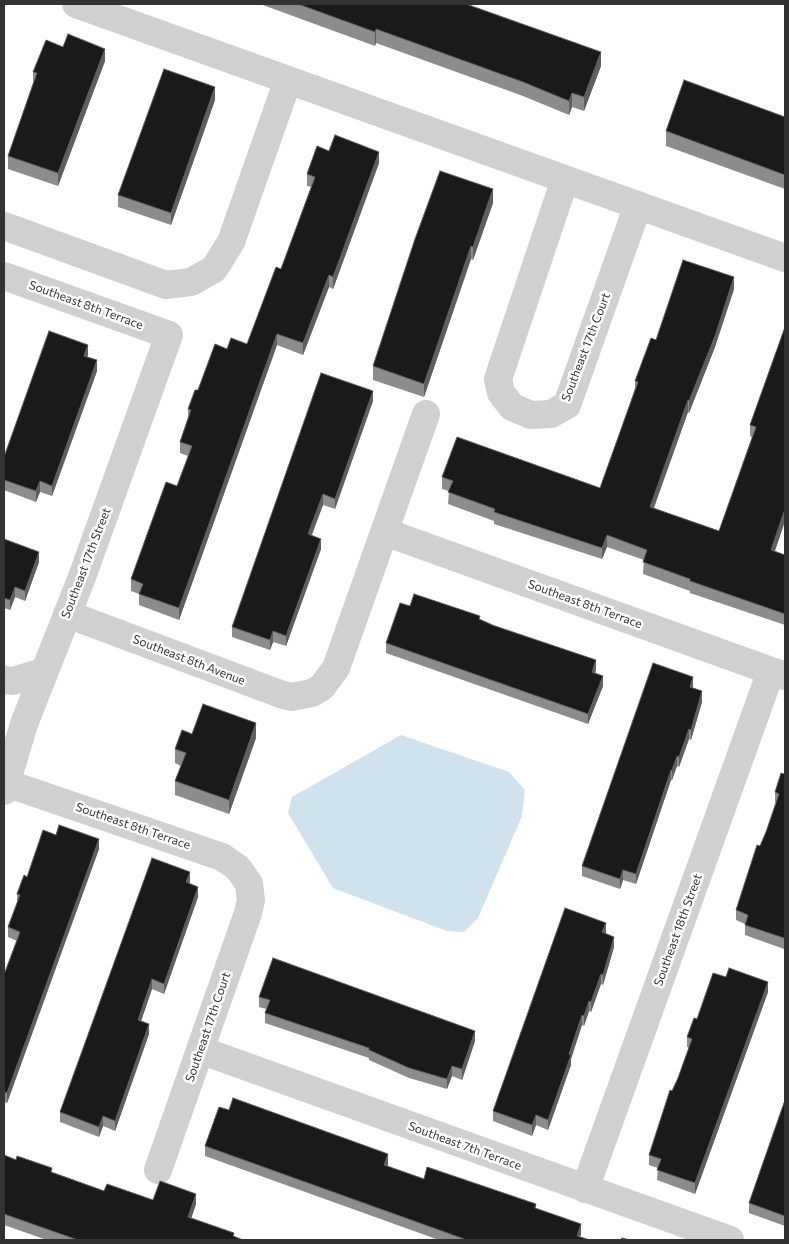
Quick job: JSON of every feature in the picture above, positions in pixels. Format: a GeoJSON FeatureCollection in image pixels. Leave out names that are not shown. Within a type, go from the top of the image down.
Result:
{"type":"FeatureCollection","features":[{"type":"Feature","properties":{"kind":"street"},"geometry":{"type":"LineString","coordinates":[[76,4],[785,258]]}},
{"type":"Feature","properties":{"kind":"street"},"geometry":{"type":"LineString","coordinates":[[4,226],[166,285],[191,282],[214,269],[231,242],[288,80]]}},
{"type":"Feature","properties":{"kind":"street","name":"Southeast 17th Court"},"geometry":{"type":"LineString","coordinates":[[565,179],[498,379],[501,393],[512,407],[530,414],[551,414],[567,405],[638,205]]}},
{"type":"Feature","properties":{"kind":"street","name":"Southeast 8th Terrace"},"geometry":{"type":"LineString","coordinates":[[4,276],[169,334]]}},
{"type":"Feature","properties":{"kind":"street","name":"Southeast 17th Street"},"geometry":{"type":"LineString","coordinates":[[5,787],[42,672],[82,577],[169,334]]}},
{"type":"Feature","properties":{"kind":"street"},"geometry":{"type":"LineString","coordinates":[[385,532],[426,414]]}},
{"type":"Feature","properties":{"kind":"street","name":"Southeast 8th Terrace"},"geometry":{"type":"LineString","coordinates":[[385,532],[778,673]]}},
{"type":"Feature","properties":{"kind":"street","name":"Southeast 8th Avenue"},"geometry":{"type":"LineString","coordinates":[[67,614],[283,696],[292,697],[312,693],[322,687],[336,668],[385,532]]}},
{"type":"Feature","properties":{"kind":"street"},"geometry":{"type":"LineString","coordinates":[[4,680],[13,681],[42,672]]}},
{"type":"Feature","properties":{"kind":"street","name":"Southeast 18th Street"},"geometry":{"type":"LineString","coordinates":[[585,1189],[778,673]]}},
{"type":"Feature","properties":{"kind":"street"},"geometry":{"type":"LineString","coordinates":[[4,697],[24,724]]}},
{"type":"Feature","properties":{"kind":"street","name":"Southeast 8th Terrace"},"geometry":{"type":"LineString","coordinates":[[5,787],[222,857],[238,868],[249,884]]}},
{"type":"Feature","properties":{"kind":"street","name":"Southeast 17th Court"},"geometry":{"type":"LineString","coordinates":[[158,1170],[248,913],[251,900],[249,884]]}},
{"type":"Feature","properties":{"kind":"street","name":"Southeast 7th Terrace"},"geometry":{"type":"LineString","coordinates":[[200,1050],[730,1240]]}},
{"type":"Feature","properties":{"kind":"water"},"geometry":{"type":"Polygon","coordinates":[[[401,735],[509,772],[525,790],[522,816],[478,918],[464,932],[447,931],[333,888],[288,813],[292,797],[401,735]]]}},
{"type":"Feature","properties":{"kind":"building"},"geometry":{"type":"Polygon","coordinates":[[[298,4],[466,4],[601,52],[584,97],[572,93],[569,101],[523,82],[376,29],[375,32],[298,4]]]}},
{"type":"Feature","properties":{"kind":"building"},"geometry":{"type":"Polygon","coordinates":[[[68,34],[105,49],[58,173],[8,156],[37,73],[33,72],[46,40],[63,47],[68,34]]]}},
{"type":"Feature","properties":{"kind":"building"},"geometry":{"type":"Polygon","coordinates":[[[164,69],[215,87],[171,213],[118,195],[164,69]]]}},
{"type":"Feature","properties":{"kind":"building"},"geometry":{"type":"Polygon","coordinates":[[[684,80],[785,117],[785,175],[666,131],[684,80]]]}},
{"type":"Feature","properties":{"kind":"building"},"geometry":{"type":"Polygon","coordinates":[[[335,135],[379,152],[333,277],[329,275],[303,343],[277,334],[179,608],[139,594],[143,584],[131,579],[166,482],[177,486],[192,446],[180,442],[191,410],[188,409],[195,390],[198,390],[215,344],[227,349],[231,338],[247,344],[276,267],[281,269],[315,177],[307,174],[317,146],[329,151],[335,135]]]}},
{"type":"Feature","properties":{"kind":"building"},"geometry":{"type":"Polygon","coordinates":[[[440,171],[493,189],[473,247],[471,246],[424,384],[373,366],[415,239],[440,171]]]}},
{"type":"Feature","properties":{"kind":"building"},"geometry":{"type":"Polygon","coordinates":[[[683,260],[734,277],[715,336],[688,400],[650,507],[719,531],[756,427],[750,425],[785,327],[785,509],[771,550],[785,555],[785,614],[690,581],[690,579],[643,562],[647,550],[607,535],[602,548],[494,512],[495,509],[448,492],[453,481],[442,477],[457,437],[600,488],[638,382],[635,381],[651,338],[656,340],[683,260]]]}},
{"type":"Feature","properties":{"kind":"building"},"geometry":{"type":"Polygon","coordinates":[[[49,331],[88,345],[84,356],[97,360],[52,486],[40,481],[36,491],[4,480],[4,457],[49,331]]]}},
{"type":"Feature","properties":{"kind":"building"},"geometry":{"type":"Polygon","coordinates":[[[321,373],[373,391],[335,499],[323,494],[308,534],[321,539],[286,636],[273,631],[270,640],[232,627],[321,373]]]}},
{"type":"Feature","properties":{"kind":"building"},"geometry":{"type":"Polygon","coordinates":[[[4,539],[39,552],[25,591],[15,587],[10,600],[4,598],[4,539]]]}},
{"type":"Feature","properties":{"kind":"building"},"geometry":{"type":"Polygon","coordinates":[[[414,594],[480,616],[479,619],[492,625],[596,660],[592,672],[603,676],[588,714],[386,643],[400,603],[410,606],[414,594]]]}},
{"type":"Feature","properties":{"kind":"building"},"geometry":{"type":"Polygon","coordinates":[[[653,663],[693,677],[690,687],[702,691],[691,730],[689,729],[679,757],[677,756],[671,770],[636,874],[623,870],[620,879],[582,866],[653,663]]]}},
{"type":"Feature","properties":{"kind":"building"},"geometry":{"type":"Polygon","coordinates":[[[203,704],[256,723],[229,800],[175,781],[186,753],[175,749],[182,730],[192,734],[203,704]]]}},
{"type":"Feature","properties":{"kind":"building"},"geometry":{"type":"Polygon","coordinates":[[[785,771],[784,938],[745,925],[748,915],[736,910],[757,845],[760,846],[779,794],[775,792],[781,773],[784,774],[785,771]]]}},
{"type":"Feature","properties":{"kind":"building"},"geometry":{"type":"Polygon","coordinates":[[[59,825],[99,839],[7,1093],[4,1092],[4,971],[20,932],[8,927],[20,895],[17,894],[24,875],[27,877],[43,830],[56,835],[59,825]]]}},
{"type":"Feature","properties":{"kind":"building"},"geometry":{"type":"Polygon","coordinates":[[[152,858],[190,872],[186,882],[198,887],[164,984],[152,979],[138,1020],[149,1024],[115,1121],[103,1116],[99,1127],[60,1112],[152,858]]]}},
{"type":"Feature","properties":{"kind":"building"},"geometry":{"type":"Polygon","coordinates":[[[565,908],[606,923],[602,932],[614,937],[603,975],[601,974],[584,1016],[582,1015],[569,1054],[571,1055],[548,1120],[536,1115],[532,1125],[493,1111],[565,908]]]}},
{"type":"Feature","properties":{"kind":"building"},"geometry":{"type":"Polygon","coordinates":[[[273,958],[475,1031],[462,1069],[452,1066],[447,1079],[409,1068],[369,1050],[369,1048],[265,1013],[270,1000],[259,997],[273,958]]]}},
{"type":"Feature","properties":{"kind":"building"},"geometry":{"type":"Polygon","coordinates":[[[729,968],[768,982],[695,1183],[657,1170],[661,1159],[649,1155],[670,1090],[672,1091],[678,1078],[692,1039],[687,1037],[694,1018],[697,1019],[713,973],[726,977],[729,968]]]}},
{"type":"Feature","properties":{"kind":"building"},"geometry":{"type":"Polygon","coordinates":[[[233,1098],[388,1154],[384,1165],[424,1179],[427,1167],[536,1204],[535,1208],[581,1224],[577,1236],[590,1240],[467,1240],[205,1146],[219,1107],[229,1110],[233,1098]]]}},
{"type":"Feature","properties":{"kind":"building"},"geometry":{"type":"Polygon","coordinates":[[[785,1100],[785,1216],[749,1203],[785,1100]]]}},
{"type":"Feature","properties":{"kind":"building"},"geometry":{"type":"Polygon","coordinates":[[[4,1155],[16,1160],[17,1156],[52,1168],[51,1172],[104,1191],[107,1184],[153,1200],[160,1181],[196,1194],[188,1217],[234,1233],[233,1236],[243,1240],[78,1240],[4,1214],[4,1155]]]}}]}
